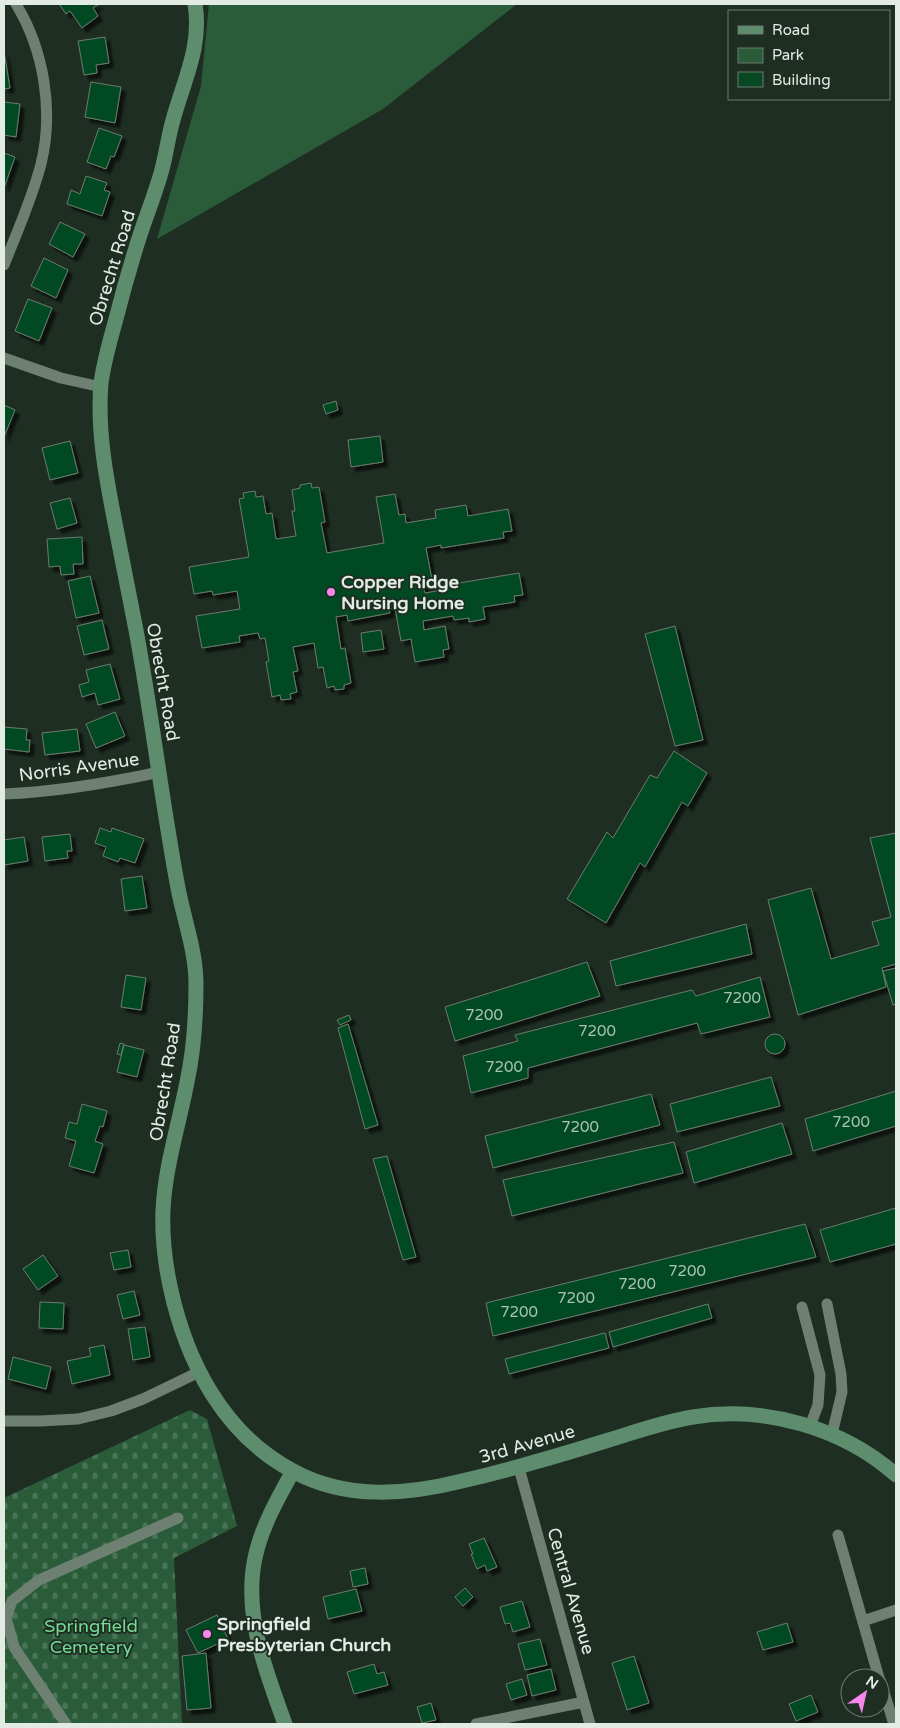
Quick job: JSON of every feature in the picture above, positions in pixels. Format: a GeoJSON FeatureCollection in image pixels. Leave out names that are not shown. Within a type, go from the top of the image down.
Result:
{"type":"FeatureCollection","features":[{"type":"Feature","properties":{"kind":"street"},"geometry":{"type":"LineString","coordinates":[[4,265],[41,163],[46,125],[44,79],[27,22],[16,4]]}},
{"type":"Feature","properties":{"kind":"street","name":"Obrecht Road"},"geometry":{"type":"LineString","coordinates":[[195,4],[198,31],[194,54],[174,116],[161,172],[124,288],[109,344],[101,387],[105,471],[137,637],[178,890],[195,963],[196,984],[192,1053],[166,1186],[163,1215],[170,1286],[179,1319],[199,1372]]}},
{"type":"Feature","properties":{"kind":"street"},"geometry":{"type":"LineString","coordinates":[[4,358],[61,378],[101,387]]}},
{"type":"Feature","properties":{"kind":"street","name":"Norris Avenue"},"geometry":{"type":"LineString","coordinates":[[4,794],[99,785],[160,772]]}},
{"type":"Feature","properties":{"kind":"street"},"geometry":{"type":"LineString","coordinates":[[827,1304],[841,1374],[842,1392],[832,1434]]}},
{"type":"Feature","properties":{"kind":"street"},"geometry":{"type":"LineString","coordinates":[[802,1307],[820,1375],[818,1404],[810,1426]]}},
{"type":"Feature","properties":{"kind":"street"},"geometry":{"type":"LineString","coordinates":[[4,1421],[78,1419],[111,1411],[143,1399],[199,1372]]}},
{"type":"Feature","properties":{"kind":"street","name":"3rd Avenue"},"geometry":{"type":"LineString","coordinates":[[199,1372],[228,1418],[243,1434],[274,1459],[293,1471],[338,1488],[370,1492],[426,1490],[519,1468],[667,1422],[719,1414],[779,1419],[810,1426],[832,1434],[860,1448],[896,1475]]}},
{"type":"Feature","properties":{"kind":"street","name":"Central Avenue"},"geometry":{"type":"LineString","coordinates":[[519,1468],[590,1724]]}},
{"type":"Feature","properties":{"kind":"street"},"geometry":{"type":"LineString","coordinates":[[285,1724],[272,1687],[252,1616],[252,1576],[260,1540],[275,1504],[293,1471]]}},
{"type":"Feature","properties":{"kind":"street"},"geometry":{"type":"LineString","coordinates":[[66,1724],[14,1647],[6,1618],[12,1601],[39,1580],[178,1518]]}},
{"type":"Feature","properties":{"kind":"street"},"geometry":{"type":"LineString","coordinates":[[838,1535],[877,1668]]}},
{"type":"Feature","properties":{"kind":"street"},"geometry":{"type":"LineString","coordinates":[[863,1621],[896,1610]]}},
{"type":"Feature","properties":{"kind":"street"},"geometry":{"type":"LineString","coordinates":[[476,1724],[584,1702]]}},
{"type":"Feature","properties":{"kind":"street"},"geometry":{"type":"LineString","coordinates":[[890,1711],[894,1724]]}},
{"type":"Feature","properties":{"kind":"green space"},"geometry":{"type":"Polygon","coordinates":[[[209,4],[517,4],[383,109],[157,239],[201,86],[209,4]]]}},
{"type":"Feature","properties":{"kind":"green space","name":"Springfield Cemetery"},"geometry":{"type":"Polygon","coordinates":[[[190,1410],[207,1419],[237,1526],[174,1558],[182,1724],[4,1724],[4,1498],[190,1410]]]}},
{"type":"Feature","properties":{"kind":"building"},"geometry":{"type":"Polygon","coordinates":[[[59,4],[99,4],[93,8],[98,16],[82,28],[70,11],[66,14],[59,4]]]}},
{"type":"Feature","properties":{"kind":"building"},"geometry":{"type":"Polygon","coordinates":[[[105,37],[109,63],[96,65],[97,73],[84,75],[78,41],[105,37]]]}},
{"type":"Feature","properties":{"kind":"building"},"geometry":{"type":"Polygon","coordinates":[[[4,51],[10,88],[4,89],[4,51]]]}},
{"type":"Feature","properties":{"kind":"building"},"geometry":{"type":"Polygon","coordinates":[[[91,82],[121,87],[115,123],[85,117],[91,82]]]}},
{"type":"Feature","properties":{"kind":"building"},"geometry":{"type":"Polygon","coordinates":[[[4,102],[20,104],[16,137],[4,135],[4,102]]]}},
{"type":"Feature","properties":{"kind":"building"},"geometry":{"type":"Polygon","coordinates":[[[99,128],[122,136],[114,157],[111,156],[106,169],[87,162],[99,128]]]}},
{"type":"Feature","properties":{"kind":"building"},"geometry":{"type":"Polygon","coordinates":[[[4,153],[15,157],[4,188],[4,153]]]}},
{"type":"Feature","properties":{"kind":"building"},"geometry":{"type":"Polygon","coordinates":[[[86,176],[107,183],[104,190],[110,192],[102,216],[67,204],[71,190],[80,194],[86,176]]]}},
{"type":"Feature","properties":{"kind":"building"},"geometry":{"type":"Polygon","coordinates":[[[60,222],[85,234],[73,257],[49,244],[60,222]]]}},
{"type":"Feature","properties":{"kind":"building"},"geometry":{"type":"Polygon","coordinates":[[[44,258],[68,270],[56,298],[31,286],[44,258]]]}},
{"type":"Feature","properties":{"kind":"building"},"geometry":{"type":"Polygon","coordinates":[[[28,299],[52,308],[39,341],[15,331],[28,299]]]}},
{"type":"Feature","properties":{"kind":"building"},"geometry":{"type":"Polygon","coordinates":[[[336,401],[338,410],[326,414],[323,405],[336,401]]]}},
{"type":"Feature","properties":{"kind":"building"},"geometry":{"type":"Polygon","coordinates":[[[4,405],[15,410],[4,437],[4,405]]]}},
{"type":"Feature","properties":{"kind":"building"},"geometry":{"type":"Polygon","coordinates":[[[380,436],[383,462],[351,467],[348,440],[380,436]]]}},
{"type":"Feature","properties":{"kind":"building"},"geometry":{"type":"Polygon","coordinates":[[[70,441],[78,473],[50,480],[42,448],[70,441]]]}},
{"type":"Feature","properties":{"kind":"building","name":"Copper Ridge Nursing Home"},"geometry":{"type":"Polygon","coordinates":[[[311,483],[312,488],[319,487],[325,522],[321,523],[327,553],[384,543],[376,497],[395,494],[399,515],[405,514],[406,523],[436,518],[435,510],[466,505],[468,516],[508,509],[512,531],[503,532],[504,538],[441,548],[441,545],[426,548],[433,585],[423,587],[425,593],[448,589],[447,585],[519,573],[523,595],[514,596],[515,602],[483,607],[485,619],[469,622],[469,618],[454,620],[453,616],[423,621],[424,630],[445,626],[449,649],[443,650],[444,657],[415,662],[411,639],[401,641],[395,608],[389,609],[390,613],[348,621],[347,615],[336,617],[341,649],[345,648],[351,683],[344,685],[344,689],[335,690],[334,686],[327,688],[323,667],[318,668],[314,643],[293,647],[298,671],[293,672],[297,692],[290,694],[291,699],[281,700],[280,695],[272,697],[266,662],[269,661],[265,638],[260,639],[258,633],[239,636],[240,642],[202,648],[196,616],[240,609],[237,591],[213,595],[212,591],[194,594],[189,567],[249,557],[239,499],[244,498],[243,493],[255,491],[256,497],[263,496],[266,514],[272,513],[276,539],[296,536],[292,511],[295,511],[292,490],[300,488],[300,485],[311,483]]]}},
{"type":"Feature","properties":{"kind":"building"},"geometry":{"type":"Polygon","coordinates":[[[70,498],[77,523],[57,529],[50,503],[70,498]]]}},
{"type":"Feature","properties":{"kind":"building"},"geometry":{"type":"Polygon","coordinates":[[[82,537],[83,564],[73,564],[74,574],[61,575],[60,566],[49,567],[47,539],[82,537]]]}},
{"type":"Feature","properties":{"kind":"building"},"geometry":{"type":"Polygon","coordinates":[[[90,576],[99,613],[76,618],[68,581],[90,576]]]}},
{"type":"Feature","properties":{"kind":"building"},"geometry":{"type":"Polygon","coordinates":[[[102,620],[109,649],[84,655],[77,626],[102,620]]]}},
{"type":"Feature","properties":{"kind":"building"},"geometry":{"type":"Polygon","coordinates":[[[675,626],[703,740],[675,746],[645,634],[675,626]]]}},
{"type":"Feature","properties":{"kind":"building"},"geometry":{"type":"Polygon","coordinates":[[[381,630],[384,649],[363,652],[361,633],[381,630]]]}},
{"type":"Feature","properties":{"kind":"building"},"geometry":{"type":"Polygon","coordinates":[[[110,664],[120,699],[98,705],[95,693],[82,697],[79,685],[89,682],[86,670],[110,664]]]}},
{"type":"Feature","properties":{"kind":"building"},"geometry":{"type":"Polygon","coordinates":[[[115,712],[125,736],[96,748],[86,724],[115,712]]]}},
{"type":"Feature","properties":{"kind":"building"},"geometry":{"type":"Polygon","coordinates":[[[4,727],[27,729],[26,740],[30,740],[29,752],[4,749],[4,727]]]}},
{"type":"Feature","properties":{"kind":"building"},"geometry":{"type":"Polygon","coordinates":[[[77,729],[80,751],[45,755],[42,733],[77,729]]]}},
{"type":"Feature","properties":{"kind":"building"},"geometry":{"type":"Polygon","coordinates":[[[674,751],[707,773],[688,806],[682,802],[645,867],[640,863],[606,923],[567,899],[607,832],[613,838],[650,775],[657,778],[674,751]]]}},
{"type":"Feature","properties":{"kind":"building"},"geometry":{"type":"Polygon","coordinates":[[[100,828],[111,832],[112,828],[144,839],[135,863],[120,858],[118,862],[103,856],[106,847],[95,843],[100,828]]]}},
{"type":"Feature","properties":{"kind":"building"},"geometry":{"type":"Polygon","coordinates":[[[896,833],[896,964],[882,968],[886,987],[798,1015],[768,900],[811,888],[831,959],[879,945],[872,922],[891,917],[870,838],[896,833]]]}},
{"type":"Feature","properties":{"kind":"building"},"geometry":{"type":"Polygon","coordinates":[[[70,834],[72,851],[67,851],[68,858],[45,861],[42,837],[70,834]]]}},
{"type":"Feature","properties":{"kind":"building"},"geometry":{"type":"Polygon","coordinates":[[[24,837],[28,861],[4,865],[4,840],[24,837]]]}},
{"type":"Feature","properties":{"kind":"building"},"geometry":{"type":"Polygon","coordinates":[[[142,876],[147,908],[125,911],[121,879],[142,876]]]}},
{"type":"Feature","properties":{"kind":"building"},"geometry":{"type":"Polygon","coordinates":[[[746,924],[752,954],[616,986],[610,961],[746,924]]]}},
{"type":"Feature","properties":{"kind":"building"},"geometry":{"type":"Polygon","coordinates":[[[587,962],[600,996],[455,1041],[445,1007],[587,962]]]}},
{"type":"Feature","properties":{"kind":"building"},"geometry":{"type":"Polygon","coordinates":[[[896,968],[896,1004],[893,1005],[883,971],[896,968]]]}},
{"type":"Feature","properties":{"kind":"building"},"geometry":{"type":"Polygon","coordinates":[[[126,975],[146,978],[141,1010],[121,1007],[126,975]]]}},
{"type":"Feature","properties":{"kind":"building"},"geometry":{"type":"Polygon","coordinates":[[[760,977],[770,1017],[701,1034],[697,1023],[528,1068],[528,1078],[471,1093],[463,1056],[518,1041],[515,1035],[692,990],[696,996],[760,977]]]}},
{"type":"Feature","properties":{"kind":"building"},"geometry":{"type":"Polygon","coordinates":[[[349,1015],[351,1020],[340,1025],[337,1020],[349,1015]]]}},
{"type":"Feature","properties":{"kind":"building"},"geometry":{"type":"Polygon","coordinates":[[[348,1024],[378,1125],[365,1129],[338,1028],[348,1024]]]}},
{"type":"Feature","properties":{"kind":"building"},"geometry":{"type":"Polygon","coordinates":[[[775,1034],[782,1037],[785,1044],[782,1051],[775,1054],[768,1051],[765,1044],[768,1037],[775,1034]]]}},
{"type":"Feature","properties":{"kind":"building"},"geometry":{"type":"Polygon","coordinates":[[[120,1043],[124,1044],[121,1055],[117,1054],[120,1043]]]}},
{"type":"Feature","properties":{"kind":"building"},"geometry":{"type":"Polygon","coordinates":[[[124,1045],[144,1050],[137,1077],[117,1072],[124,1045]]]}},
{"type":"Feature","properties":{"kind":"building"},"geometry":{"type":"Polygon","coordinates":[[[771,1077],[780,1106],[677,1132],[670,1104],[771,1077]]]}},
{"type":"Feature","properties":{"kind":"building"},"geometry":{"type":"Polygon","coordinates":[[[896,1091],[896,1126],[813,1151],[805,1119],[896,1091]]]}},
{"type":"Feature","properties":{"kind":"building"},"geometry":{"type":"Polygon","coordinates":[[[651,1094],[660,1125],[493,1168],[485,1136],[651,1094]]]}},
{"type":"Feature","properties":{"kind":"building"},"geometry":{"type":"Polygon","coordinates":[[[82,1104],[107,1111],[103,1127],[100,1126],[95,1141],[103,1144],[94,1173],[69,1166],[76,1141],[65,1138],[69,1122],[77,1124],[82,1104]]]}},
{"type":"Feature","properties":{"kind":"building"},"geometry":{"type":"Polygon","coordinates":[[[782,1123],[792,1154],[694,1183],[686,1152],[782,1123]]]}},
{"type":"Feature","properties":{"kind":"building"},"geometry":{"type":"Polygon","coordinates":[[[674,1142],[683,1173],[512,1216],[503,1180],[674,1142]]]}},
{"type":"Feature","properties":{"kind":"building"},"geometry":{"type":"Polygon","coordinates":[[[387,1156],[416,1257],[403,1260],[373,1159],[387,1156]]]}},
{"type":"Feature","properties":{"kind":"building"},"geometry":{"type":"Polygon","coordinates":[[[896,1208],[896,1244],[830,1262],[820,1230],[896,1208]]]}},
{"type":"Feature","properties":{"kind":"building"},"geometry":{"type":"Polygon","coordinates":[[[805,1224],[816,1257],[493,1336],[486,1303],[805,1224]]]}},
{"type":"Feature","properties":{"kind":"building"},"geometry":{"type":"Polygon","coordinates":[[[128,1250],[131,1267],[114,1270],[110,1253],[128,1250]]]}},
{"type":"Feature","properties":{"kind":"building"},"geometry":{"type":"Polygon","coordinates":[[[43,1255],[58,1276],[38,1290],[23,1269],[43,1255]]]}},
{"type":"Feature","properties":{"kind":"building"},"geometry":{"type":"Polygon","coordinates":[[[134,1291],[140,1315],[123,1319],[117,1295],[134,1291]]]}},
{"type":"Feature","properties":{"kind":"building"},"geometry":{"type":"Polygon","coordinates":[[[40,1302],[64,1303],[63,1329],[39,1328],[40,1302]]]}},
{"type":"Feature","properties":{"kind":"building"},"geometry":{"type":"Polygon","coordinates":[[[708,1304],[712,1318],[613,1347],[609,1332],[708,1304]]]}},
{"type":"Feature","properties":{"kind":"building"},"geometry":{"type":"Polygon","coordinates":[[[145,1327],[150,1357],[133,1360],[128,1329],[145,1327]]]}},
{"type":"Feature","properties":{"kind":"building"},"geometry":{"type":"Polygon","coordinates":[[[605,1333],[609,1348],[509,1374],[505,1359],[605,1333]]]}},
{"type":"Feature","properties":{"kind":"building"},"geometry":{"type":"Polygon","coordinates":[[[104,1345],[110,1375],[72,1384],[67,1361],[91,1356],[89,1348],[104,1345]]]}},
{"type":"Feature","properties":{"kind":"building"},"geometry":{"type":"Polygon","coordinates":[[[13,1357],[51,1367],[46,1389],[8,1379],[13,1357]]]}},
{"type":"Feature","properties":{"kind":"building"},"geometry":{"type":"Polygon","coordinates":[[[484,1538],[497,1567],[487,1571],[485,1565],[477,1569],[469,1544],[484,1538]]]}},
{"type":"Feature","properties":{"kind":"building"},"geometry":{"type":"Polygon","coordinates":[[[365,1568],[368,1584],[353,1587],[350,1571],[365,1568]]]}},
{"type":"Feature","properties":{"kind":"building"},"geometry":{"type":"Polygon","coordinates":[[[465,1588],[473,1597],[463,1606],[455,1597],[465,1588]]]}},
{"type":"Feature","properties":{"kind":"building"},"geometry":{"type":"Polygon","coordinates":[[[356,1589],[362,1611],[328,1619],[323,1597],[356,1589]]]}},
{"type":"Feature","properties":{"kind":"building"},"geometry":{"type":"Polygon","coordinates":[[[522,1601],[530,1627],[513,1632],[510,1623],[505,1624],[500,1607],[522,1601]]]}},
{"type":"Feature","properties":{"kind":"building","name":"Springfield Presbyterian Church"},"geometry":{"type":"Polygon","coordinates":[[[217,1615],[228,1639],[198,1653],[186,1630],[217,1615]]]}},
{"type":"Feature","properties":{"kind":"building"},"geometry":{"type":"Polygon","coordinates":[[[787,1623],[793,1642],[763,1650],[757,1632],[787,1623]]]}},
{"type":"Feature","properties":{"kind":"building"},"geometry":{"type":"Polygon","coordinates":[[[540,1639],[547,1665],[525,1670],[518,1644],[540,1639]]]}},
{"type":"Feature","properties":{"kind":"building"},"geometry":{"type":"Polygon","coordinates":[[[206,1653],[211,1708],[187,1710],[182,1656],[206,1653]]]}},
{"type":"Feature","properties":{"kind":"building"},"geometry":{"type":"Polygon","coordinates":[[[634,1656],[649,1703],[627,1710],[612,1663],[634,1656]]]}},
{"type":"Feature","properties":{"kind":"building"},"geometry":{"type":"Polygon","coordinates":[[[374,1664],[377,1674],[384,1672],[388,1685],[354,1694],[347,1672],[374,1664]]]}},
{"type":"Feature","properties":{"kind":"building"},"geometry":{"type":"Polygon","coordinates":[[[551,1669],[556,1690],[532,1696],[527,1675],[551,1669]]]}},
{"type":"Feature","properties":{"kind":"building"},"geometry":{"type":"Polygon","coordinates":[[[522,1679],[527,1695],[511,1700],[506,1684],[522,1679]]]}},
{"type":"Feature","properties":{"kind":"building"},"geometry":{"type":"Polygon","coordinates":[[[811,1695],[818,1712],[796,1721],[789,1704],[811,1695]]]}},
{"type":"Feature","properties":{"kind":"building"},"geometry":{"type":"Polygon","coordinates":[[[431,1703],[436,1720],[422,1723],[417,1707],[431,1703]]]}},
{"type":"Feature","properties":{"kind":"place","name":"Copper Ridge Nursing Home"},"geometry":{"type":"Point","coordinates":[331,592]}},
{"type":"Feature","properties":{"kind":"place","name":"Springfield Presbyterian Church"},"geometry":{"type":"Point","coordinates":[207,1634]}}]}
